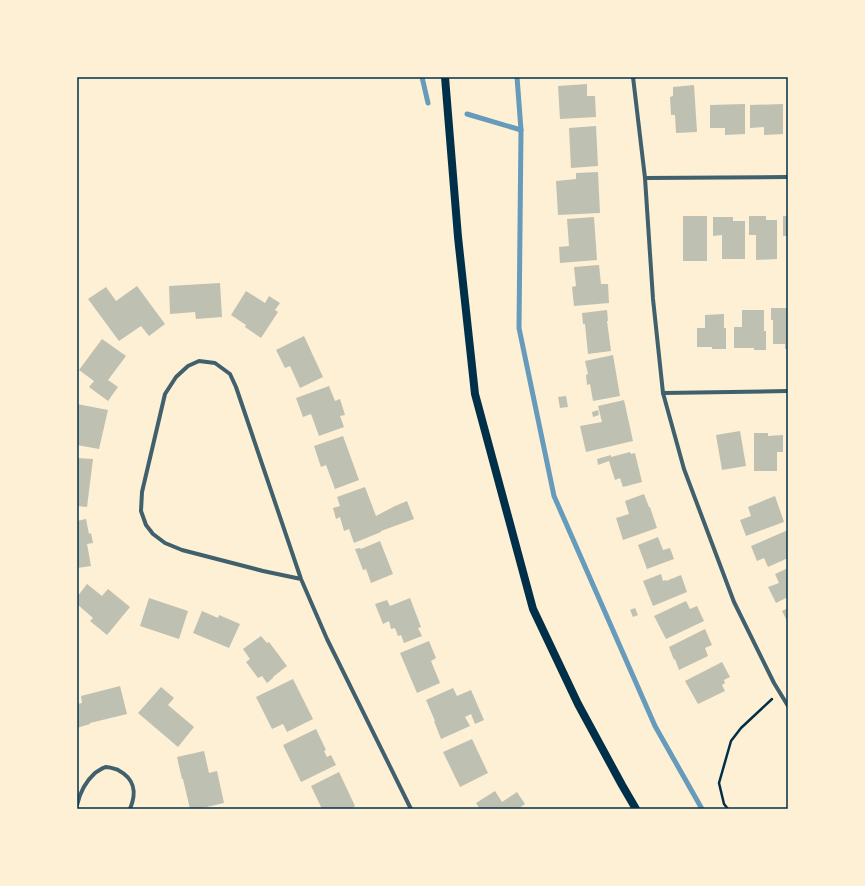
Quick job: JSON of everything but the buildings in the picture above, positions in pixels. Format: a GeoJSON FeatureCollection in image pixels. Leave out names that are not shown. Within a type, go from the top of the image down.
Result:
{"type":"FeatureCollection","features":[{"type":"Feature","properties":{"kind":"main road"},"geometry":{"type":"LineString","coordinates":[[445,77],[458,237],[475,394],[534,609],[578,704],[636,809]]}},
{"type":"Feature","properties":{"kind":"street"},"geometry":{"type":"LineString","coordinates":[[634,77],[645,178],[653,299],[663,393],[684,470],[734,602],[774,683],[788,706]]}},
{"type":"Feature","properties":{"kind":"street"},"geometry":{"type":"LineString","coordinates":[[645,178],[788,177]]}},
{"type":"Feature","properties":{"kind":"street"},"geometry":{"type":"LineString","coordinates":[[301,579],[263,571],[182,550],[165,543],[153,534],[146,525],[141,511],[142,492],[165,394],[176,377],[188,366],[199,361],[215,362],[230,374],[236,387],[301,579],[327,639],[411,809]]}},
{"type":"Feature","properties":{"kind":"street"},"geometry":{"type":"LineString","coordinates":[[663,393],[788,391]]}},
{"type":"Feature","properties":{"kind":"street"},"geometry":{"type":"LineString","coordinates":[[77,804],[78,797],[87,780],[99,770],[106,767],[113,768],[123,773],[130,779],[134,788],[133,801],[130,809]]}},
{"type":"Feature","properties":{"kind":"path"},"geometry":{"type":"LineString","coordinates":[[728,809],[724,804],[719,783],[731,741],[741,728],[779,691]]}},
{"type":"Feature","properties":{"kind":"waterway"},"geometry":{"type":"LineString","coordinates":[[422,77],[428,103]]}},
{"type":"Feature","properties":{"kind":"waterway"},"geometry":{"type":"LineString","coordinates":[[517,77],[521,130],[519,328],[554,496],[655,726],[702,809]]}},
{"type":"Feature","properties":{"kind":"waterway"},"geometry":{"type":"LineString","coordinates":[[467,114],[521,130]]}}]}
